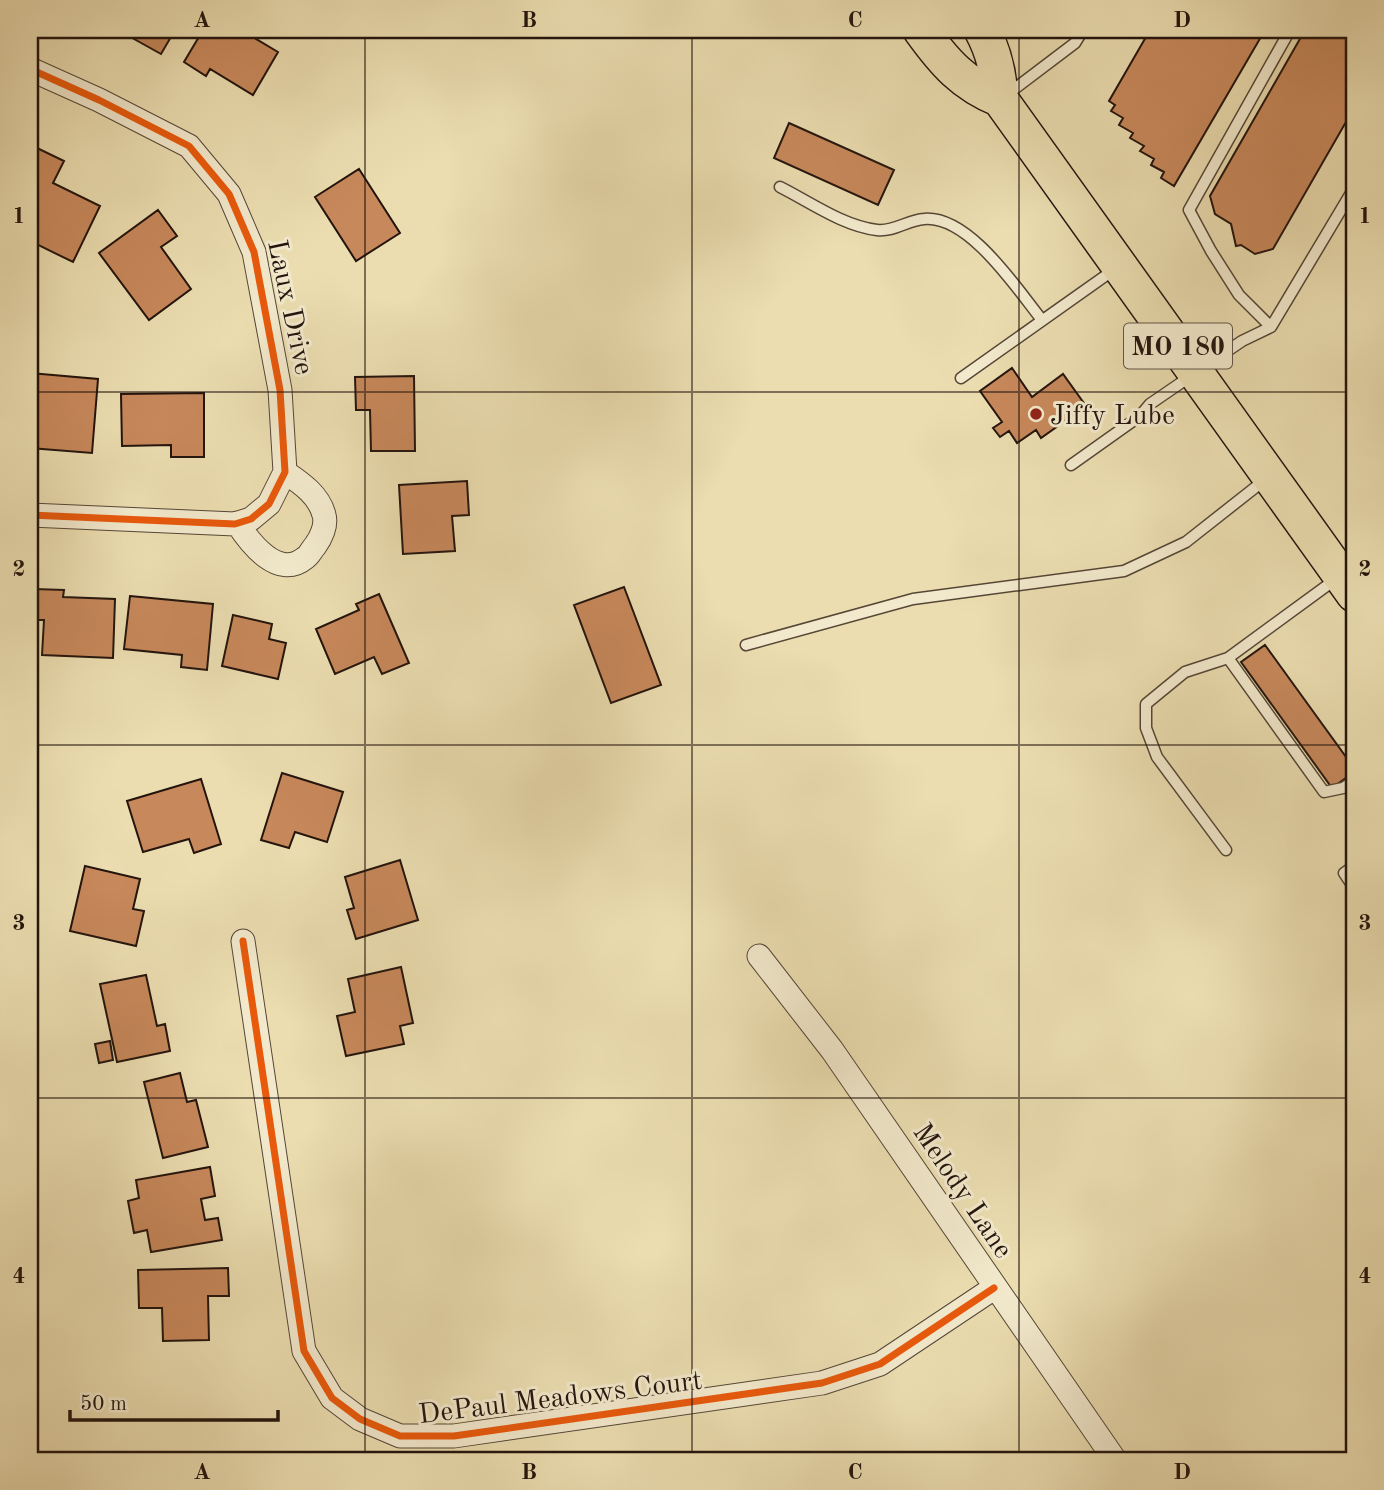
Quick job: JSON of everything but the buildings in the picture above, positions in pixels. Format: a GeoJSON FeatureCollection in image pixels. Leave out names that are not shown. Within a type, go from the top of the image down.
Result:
{"type":"FeatureCollection","features":[{"type":"Feature","properties":{"kind":"main road","name":"MO 180"},"geometry":{"type":"LineString","coordinates":[[921,30],[956,73],[980,91],[1000,99],[1348,585]]}},
{"type":"Feature","properties":{"kind":"main road","name":"MO 180"},"geometry":{"type":"LineString","coordinates":[[982,30],[991,47],[1000,79],[1000,99]]}},
{"type":"Feature","properties":{"kind":"street","name":"Laux Drive"},"geometry":{"type":"LineString","coordinates":[[30,69],[99,100],[189,146],[229,194],[254,252],[280,390],[285,472]]}},
{"type":"Feature","properties":{"kind":"street"},"geometry":{"type":"LineString","coordinates":[[30,515],[237,523],[251,519],[269,504],[285,472],[310,490],[325,517],[321,538],[305,559],[288,565],[266,558],[237,523]]}},
{"type":"Feature","properties":{"kind":"street","name":"DePaul Meadows Court"},"geometry":{"type":"LineString","coordinates":[[243,941],[304,1351],[332,1398],[360,1419],[400,1436],[454,1436],[822,1383],[880,1364],[994,1288]]}},
{"type":"Feature","properties":{"kind":"street","name":"Melody Lane"},"geometry":{"type":"LineString","coordinates":[[759,956],[832,1050],[1115,1460]]}},
{"type":"Feature","properties":{"kind":"lane"},"geometry":{"type":"LineString","coordinates":[[1000,99],[1075,43],[1083,30]]}},
{"type":"Feature","properties":{"kind":"lane"},"geometry":{"type":"LineString","coordinates":[[1271,327],[1239,295],[1189,210],[1290,30]]}},
{"type":"Feature","properties":{"kind":"lane"},"geometry":{"type":"LineString","coordinates":[[779,187],[853,224],[879,230],[901,227],[923,219],[937,220],[969,235],[997,263],[1042,320]]}},
{"type":"Feature","properties":{"kind":"lane"},"geometry":{"type":"LineString","coordinates":[[1071,465],[1140,416],[1150,404],[1242,341],[1271,327],[1354,188]]}},
{"type":"Feature","properties":{"kind":"lane"},"geometry":{"type":"LineString","coordinates":[[961,378],[1120,265]]}},
{"type":"Feature","properties":{"kind":"lane"},"geometry":{"type":"LineString","coordinates":[[746,645],[913,599],[1124,571],[1186,542],[1270,475]]}},
{"type":"Feature","properties":{"kind":"lane"},"geometry":{"type":"LineString","coordinates":[[1226,850],[1157,757],[1146,728],[1146,704],[1185,672],[1228,658],[1348,585]]}},
{"type":"Feature","properties":{"kind":"lane"},"geometry":{"type":"LineString","coordinates":[[1228,658],[1324,792],[1343,788],[1354,780]]}},
{"type":"Feature","properties":{"kind":"lane"},"geometry":{"type":"LineString","coordinates":[[1354,866],[1344,873],[1354,888]]}},
{"type":"Feature","properties":{"kind":"cycle path"},"geometry":{"type":"LineString","coordinates":[[30,69],[99,100],[189,146],[229,194],[254,252],[280,390],[285,472],[269,504],[251,519],[235,524],[30,515]]}},
{"type":"Feature","properties":{"kind":"cycle path"},"geometry":{"type":"LineString","coordinates":[[243,941],[304,1351],[332,1398],[360,1419],[400,1436],[454,1436],[822,1383],[880,1364],[994,1288]]}},
{"type":"Feature","properties":{"kind":"place","name":"Jiffy Lube"},"geometry":{"type":"Point","coordinates":[1036,414]}}]}
